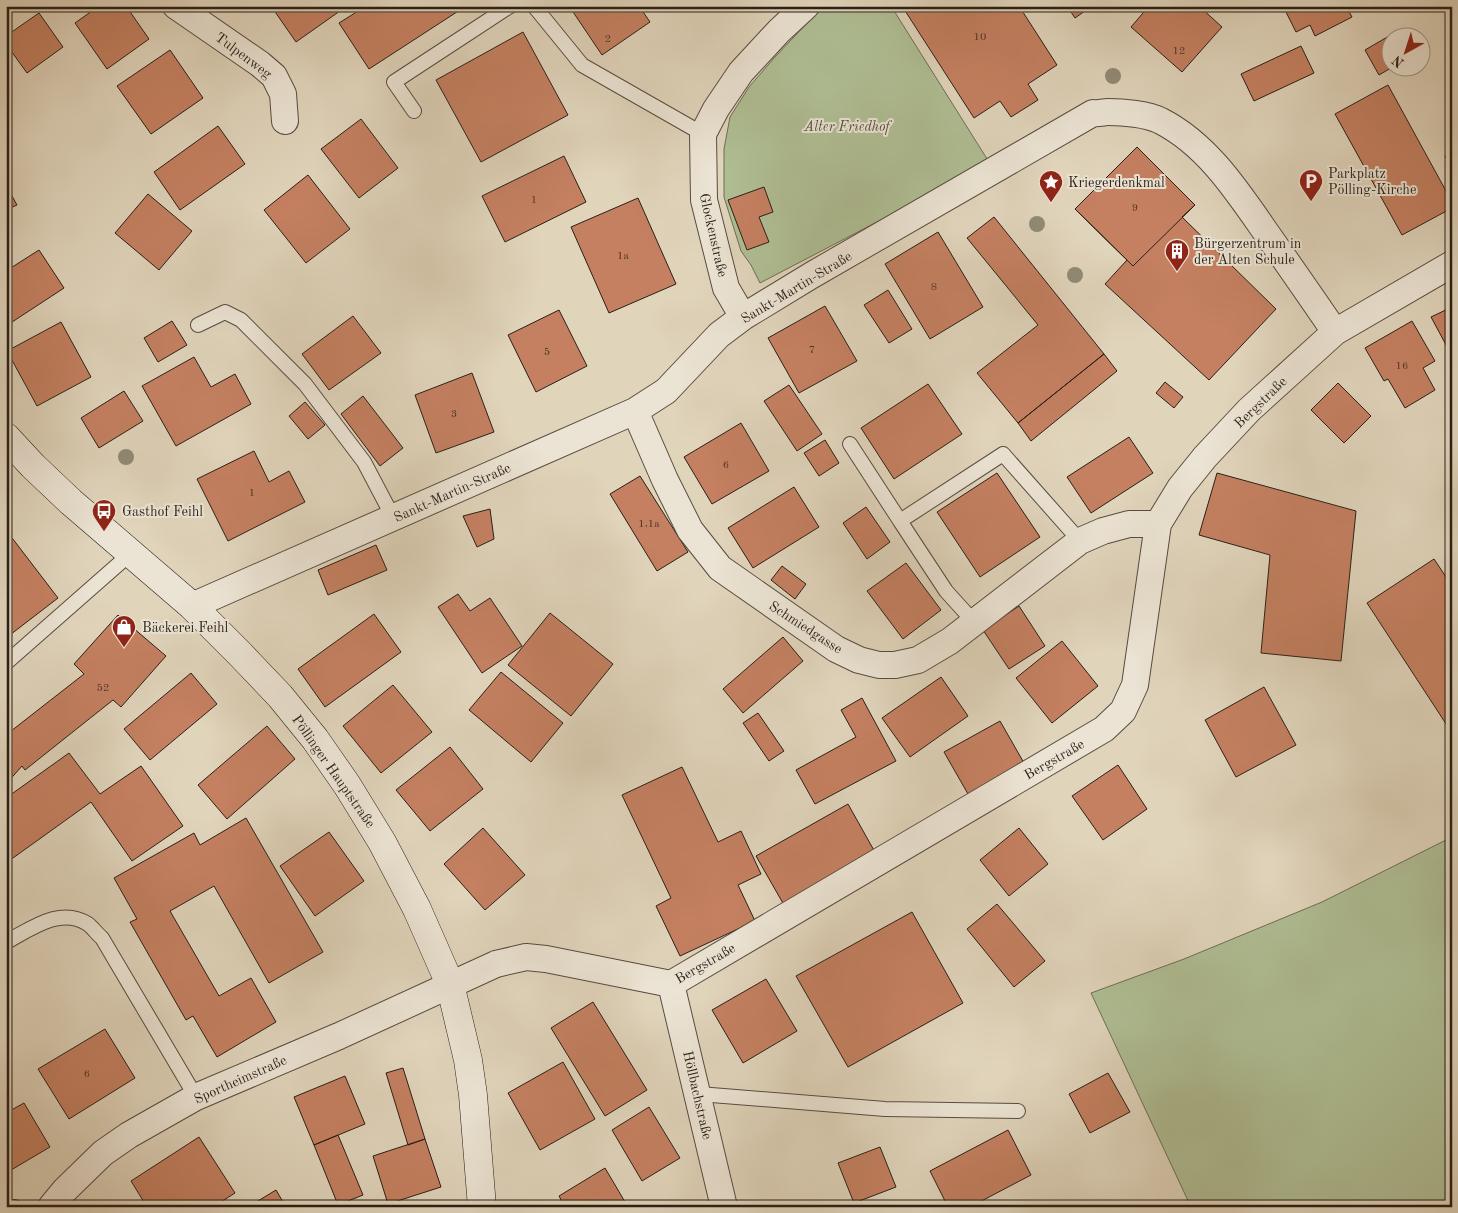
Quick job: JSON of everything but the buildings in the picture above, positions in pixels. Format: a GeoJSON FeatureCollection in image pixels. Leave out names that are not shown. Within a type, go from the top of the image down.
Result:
{"type":"FeatureCollection","features":[{"type":"Feature","properties":{"kind":"street","name":"Tulpenweg"},"geometry":{"type":"LineString","coordinates":[[176,6],[260,64],[274,76],[283,94],[285,121]]}},
{"type":"Feature","properties":{"kind":"street"},"geometry":{"type":"LineString","coordinates":[[702,134],[741,72],[779,31],[806,6]]}},
{"type":"Feature","properties":{"kind":"street","name":"Sankt-Martin-Straße"},"geometry":{"type":"LineString","coordinates":[[192,606],[635,411],[666,391],[720,335],[743,317],[1093,113],[1106,111],[1130,113],[1159,120],[1177,131],[1201,150],[1235,188],[1335,332]]}},
{"type":"Feature","properties":{"kind":"street","name":"Glockenstraße"},"geometry":{"type":"LineString","coordinates":[[702,134],[704,200],[726,288],[743,317]]}},
{"type":"Feature","properties":{"kind":"street","name":"Bergstraße"},"geometry":{"type":"LineString","coordinates":[[450,984],[496,964],[526,957],[546,959],[671,984],[1104,729],[1122,711],[1135,685],[1158,524],[1180,488],[1204,457],[1250,410],[1335,332],[1452,264]]}},
{"type":"Feature","properties":{"kind":"street","name":"Schmiedgasse"},"geometry":{"type":"LineString","coordinates":[[635,411],[665,480],[690,530],[720,568],[836,649],[859,660],[895,665],[918,660],[950,641],[1080,541],[1104,531],[1129,524],[1158,524]]}},
{"type":"Feature","properties":{"kind":"street","name":"Pöllinger Hauptstraße"},"geometry":{"type":"LineString","coordinates":[[6,438],[32,466],[71,502],[192,606],[280,696],[316,739],[347,784],[387,850],[417,909],[450,984],[468,1060],[474,1095],[482,1207]]}},
{"type":"Feature","properties":{"kind":"street","name":"Sportheimstraße"},"geometry":{"type":"LineString","coordinates":[[50,1207],[103,1153],[129,1135],[196,1097],[339,1036],[450,984]]}},
{"type":"Feature","properties":{"kind":"street","name":"Höllbachstraße"},"geometry":{"type":"LineString","coordinates":[[671,984],[699,1094],[724,1207]]}},
{"type":"Feature","properties":{"kind":"lane"},"geometry":{"type":"LineString","coordinates":[[414,111],[394,82],[510,6]]}},
{"type":"Feature","properties":{"kind":"lane"},"geometry":{"type":"LineString","coordinates":[[534,6],[582,65],[702,134]]}},
{"type":"Feature","properties":{"kind":"lane"},"geometry":{"type":"LineString","coordinates":[[198,325],[225,312],[241,320],[305,384],[364,462],[393,517]]}},
{"type":"Feature","properties":{"kind":"lane"},"geometry":{"type":"LineString","coordinates":[[850,444],[946,591],[974,622]]}},
{"type":"Feature","properties":{"kind":"lane"},"geometry":{"type":"LineString","coordinates":[[900,521],[1003,454],[1080,541]]}},
{"type":"Feature","properties":{"kind":"lane"},"geometry":{"type":"LineString","coordinates":[[6,663],[130,554]]}},
{"type":"Feature","properties":{"kind":"lane"},"geometry":{"type":"LineString","coordinates":[[6,942],[53,918],[70,916],[88,924],[102,938],[196,1097]]}},
{"type":"Feature","properties":{"kind":"lane"},"geometry":{"type":"LineString","coordinates":[[699,1094],[885,1109],[1018,1111]]}},
{"type":"Feature","properties":{"kind":"green space","name":"Alter Friedhof"},"geometry":{"type":"Polygon","coordinates":[[[826,6],[891,6],[989,162],[760,283],[741,251],[724,197],[724,149],[730,117],[749,87],[810,20],[826,6]]]}},
{"type":"Feature","properties":{"kind":"green space"},"geometry":{"type":"Polygon","coordinates":[[[1452,837],[1452,1207],[1191,1207],[1091,993],[1184,959],[1322,902],[1452,837]]]}},
{"type":"Feature","properties":{"kind":"place","name":"Parkplatz Pölling-Kirche"},"geometry":{"type":"Point","coordinates":[1311,202]}},
{"type":"Feature","properties":{"kind":"place","name":"Kriegerdenkmal"},"geometry":{"type":"Point","coordinates":[1051,203]}},
{"type":"Feature","properties":{"kind":"place","name":"Bürgerzentrum in der Alten Schule"},"geometry":{"type":"Point","coordinates":[1177,272]}},
{"type":"Feature","properties":{"kind":"place","name":"Gasthof Feihl"},"geometry":{"type":"Point","coordinates":[104,532]}},
{"type":"Feature","properties":{"kind":"place","name":"Bäckerei Feihl"},"geometry":{"type":"Point","coordinates":[124,648]}}]}
